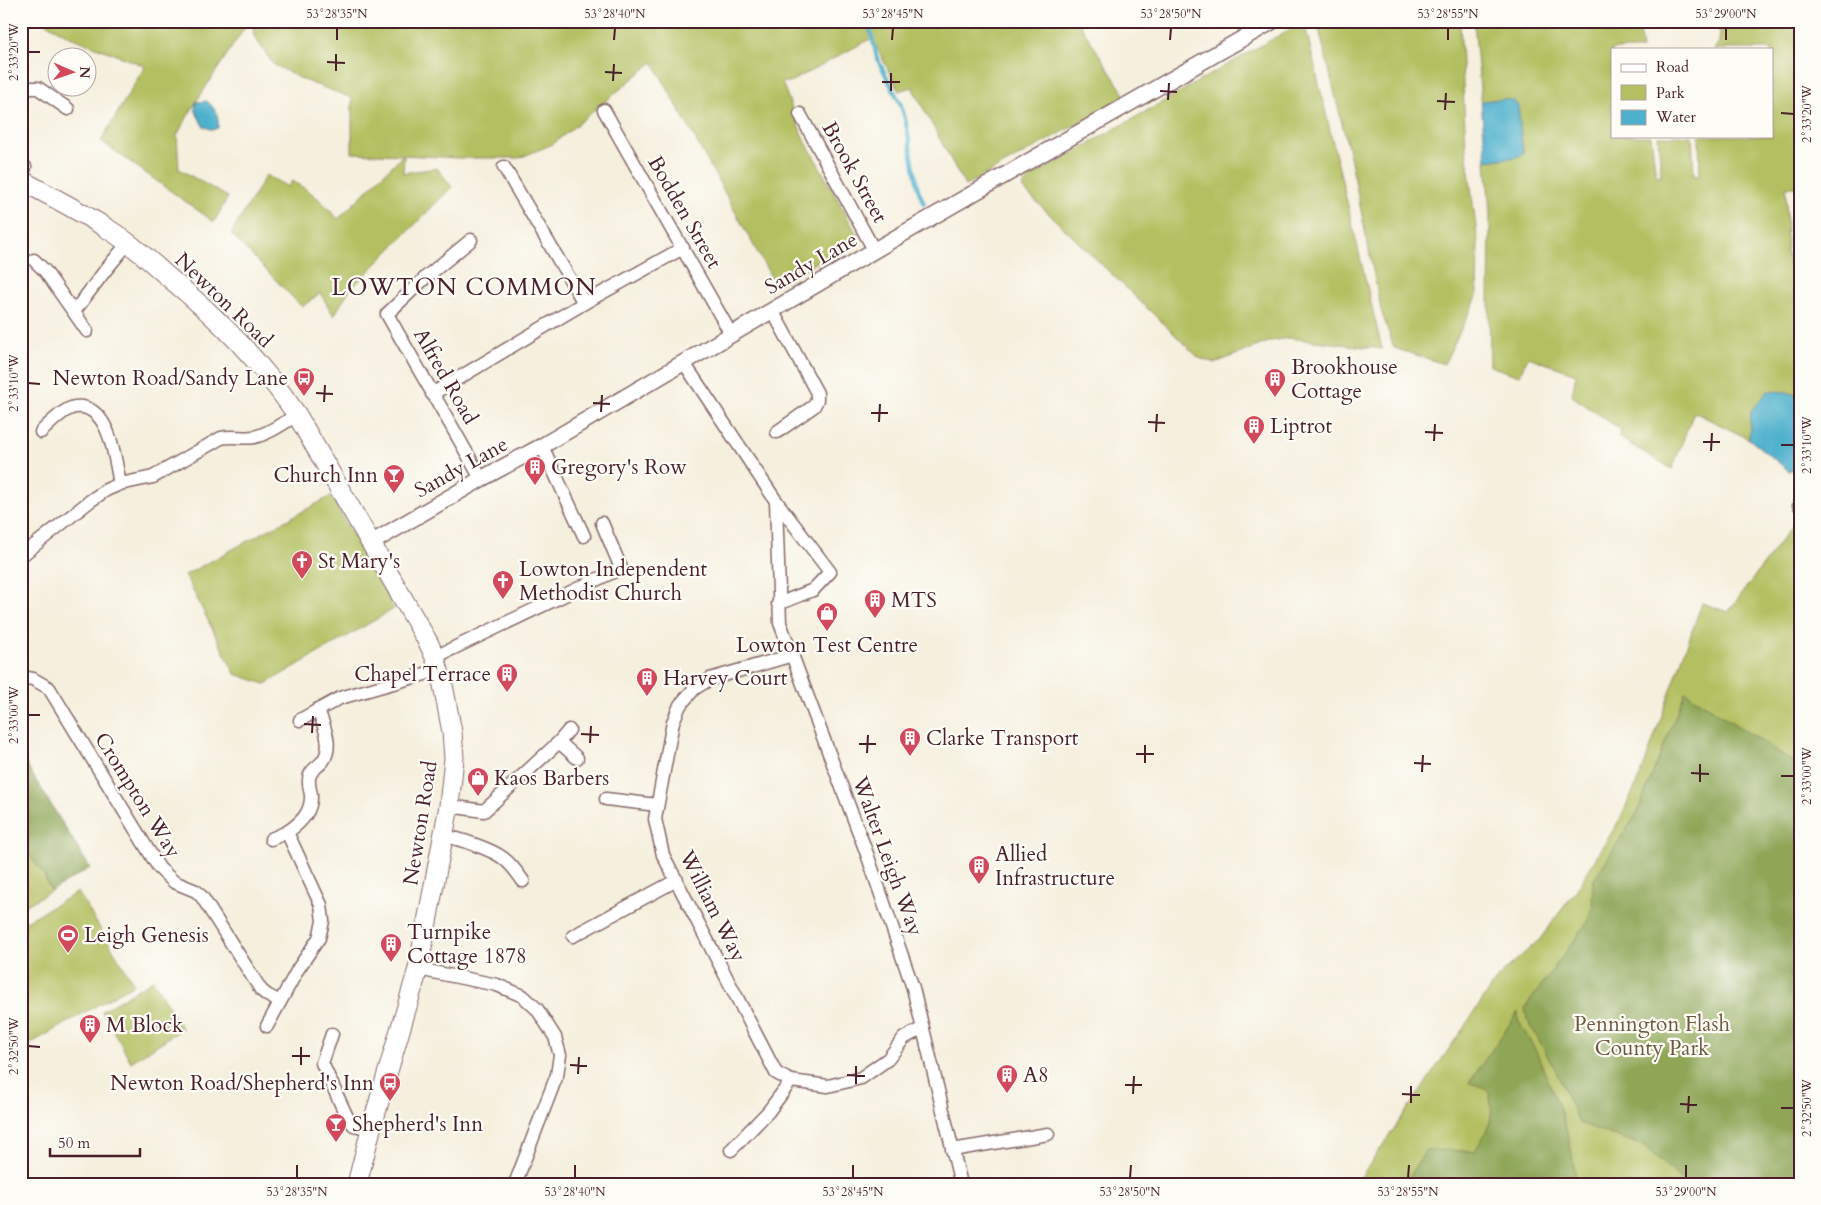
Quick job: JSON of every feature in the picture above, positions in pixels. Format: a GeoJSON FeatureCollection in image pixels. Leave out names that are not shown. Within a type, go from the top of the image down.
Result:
{"type":"FeatureCollection","features":[{"type":"Feature","properties":{"kind":"main road","name":"Newton Road"},"geometry":{"type":"LineString","coordinates":[[21,180],[107,228],[128,243],[224,326],[259,363],[296,415],[372,543],[428,642],[437,664],[452,732],[454,758],[449,806],[418,969],[371,1129],[357,1184]]}},
{"type":"Feature","properties":{"kind":"street","name":"Sandy Lane"},"geometry":{"type":"LineString","coordinates":[[372,543],[481,478],[542,446],[874,250],[1273,21]]}},
{"type":"Feature","properties":{"kind":"street"},"geometry":{"type":"LineString","coordinates":[[21,88],[38,88],[68,109]]}},
{"type":"Feature","properties":{"kind":"street","name":"Bodden Street"},"geometry":{"type":"LineString","coordinates":[[604,110],[731,334]]}},
{"type":"Feature","properties":{"kind":"street","name":"Brook Street"},"geometry":{"type":"LineString","coordinates":[[800,114],[874,250]]}},
{"type":"Feature","properties":{"kind":"street","name":"Newton Road"},"geometry":{"type":"LineString","coordinates":[[21,164],[25,166],[21,180]]}},
{"type":"Feature","properties":{"kind":"street"},"geometry":{"type":"LineString","coordinates":[[504,167],[584,303]]}},
{"type":"Feature","properties":{"kind":"street","name":"Alfred Road"},"geometry":{"type":"LineString","coordinates":[[472,240],[426,277],[387,314],[481,478]]}},
{"type":"Feature","properties":{"kind":"street"},"geometry":{"type":"LineString","coordinates":[[74,312],[128,243]]}},
{"type":"Feature","properties":{"kind":"street"},"geometry":{"type":"LineString","coordinates":[[432,394],[584,303],[683,248]]}},
{"type":"Feature","properties":{"kind":"street"},"geometry":{"type":"LineString","coordinates":[[34,260],[45,271],[87,331]]}},
{"type":"Feature","properties":{"kind":"street"},"geometry":{"type":"LineString","coordinates":[[772,310],[817,394],[814,406],[777,432]]}},
{"type":"Feature","properties":{"kind":"street"},"geometry":{"type":"LineString","coordinates":[[684,363],[776,501],[830,572],[813,590],[778,604]]}},
{"type":"Feature","properties":{"kind":"street"},"geometry":{"type":"LineString","coordinates":[[41,432],[68,409],[79,407],[91,410],[106,428],[120,484]]}},
{"type":"Feature","properties":{"kind":"street"},"geometry":{"type":"LineString","coordinates":[[21,556],[90,501],[120,484],[153,477],[221,438],[250,438],[261,435],[296,415]]}},
{"type":"Feature","properties":{"kind":"street"},"geometry":{"type":"LineString","coordinates":[[542,446],[584,536]]}},
{"type":"Feature","properties":{"kind":"street","name":"Walter Leigh Way"},"geometry":{"type":"LineString","coordinates":[[776,501],[780,623],[867,854],[913,988],[961,1184]]}},
{"type":"Feature","properties":{"kind":"street"},"geometry":{"type":"LineString","coordinates":[[300,720],[340,698],[437,664],[621,568],[602,523]]}},
{"type":"Feature","properties":{"kind":"street","name":"William Way"},"geometry":{"type":"LineString","coordinates":[[791,1081],[776,1073],[664,855],[655,819],[674,722],[680,705],[694,689],[710,679],[793,655]]}},
{"type":"Feature","properties":{"kind":"street","name":"Crompton Way"},"geometry":{"type":"LineString","coordinates":[[21,677],[33,679],[49,688],[159,868],[174,882],[196,891],[202,897],[261,990],[280,1002]]}},
{"type":"Feature","properties":{"kind":"street"},"geometry":{"type":"LineString","coordinates":[[271,839],[298,825],[306,816],[310,806],[310,775],[324,760],[328,745],[318,709]]}},
{"type":"Feature","properties":{"kind":"street"},"geometry":{"type":"LineString","coordinates":[[449,806],[484,811],[559,742],[569,730]]}},
{"type":"Feature","properties":{"kind":"street"},"geometry":{"type":"LineString","coordinates":[[559,742],[577,758]]}},
{"type":"Feature","properties":{"kind":"street"},"geometry":{"type":"LineString","coordinates":[[606,799],[657,805]]}},
{"type":"Feature","properties":{"kind":"street"},"geometry":{"type":"LineString","coordinates":[[267,1026],[298,969],[319,938],[324,921],[321,904],[287,832]]}},
{"type":"Feature","properties":{"kind":"street"},"geometry":{"type":"LineString","coordinates":[[444,836],[462,840],[501,856],[514,868],[523,881]]}},
{"type":"Feature","properties":{"kind":"street"},"geometry":{"type":"LineString","coordinates":[[573,936],[677,880]]}},
{"type":"Feature","properties":{"kind":"street"},"geometry":{"type":"LineString","coordinates":[[418,969],[497,985],[523,996],[537,1009],[555,1037],[560,1055],[557,1075],[515,1184]]}},
{"type":"Feature","properties":{"kind":"street"},"geometry":{"type":"LineString","coordinates":[[731,1150],[768,1112],[791,1081],[828,1086],[861,1078],[888,1059],[904,1038],[924,1028]]}},
{"type":"Feature","properties":{"kind":"street"},"geometry":{"type":"LineString","coordinates":[[332,1034],[322,1063],[347,1117],[354,1125],[371,1129]]}},
{"type":"Feature","properties":{"kind":"street"},"geometry":{"type":"LineString","coordinates":[[952,1150],[1048,1134]]}},
{"type":"Feature","properties":{"kind":"green space"},"geometry":{"type":"Polygon","coordinates":[[[42,21],[249,21],[196,102],[177,135],[179,169],[228,197],[214,222],[101,141],[145,66],[70,37],[42,21]]]}},
{"type":"Feature","properties":{"kind":"green space"},"geometry":{"type":"Polygon","coordinates":[[[252,21],[1078,21],[1126,97],[965,186],[912,87],[899,91],[872,38],[790,82],[782,82],[802,135],[859,238],[776,286],[653,62],[553,144],[519,158],[457,158],[404,155],[403,173],[437,168],[452,187],[348,292],[334,316],[320,293],[302,307],[231,234],[266,175],[288,187],[292,181],[300,185],[317,198],[338,219],[403,155],[352,153],[352,98],[303,80],[273,64],[254,36],[252,21]]]}},
{"type":"Feature","properties":{"kind":"green space"},"geometry":{"type":"Polygon","coordinates":[[[1304,21],[1382,349],[1289,338],[1271,341],[1215,363],[1199,358],[1022,188],[1029,178],[1304,21]]]}},
{"type":"Feature","properties":{"kind":"green space"},"geometry":{"type":"Polygon","coordinates":[[[1317,21],[1460,21],[1466,148],[1478,243],[1477,297],[1444,364],[1394,348],[1381,310],[1350,156],[1317,21]]]}},
{"type":"Feature","properties":{"kind":"green space"},"geometry":{"type":"Polygon","coordinates":[[[1474,21],[1638,21],[1642,48],[1611,48],[1611,138],[1651,138],[1656,176],[1661,175],[1658,138],[1692,138],[1694,175],[1700,174],[1699,138],[1774,138],[1774,48],[1715,48],[1719,42],[1719,24],[1743,21],[1800,21],[1800,187],[1786,187],[1787,256],[1800,257],[1800,396],[1787,392],[1751,411],[1749,439],[1694,412],[1672,469],[1618,437],[1621,430],[1572,396],[1576,374],[1528,357],[1519,376],[1490,366],[1490,213],[1486,161],[1516,157],[1523,153],[1518,107],[1505,99],[1481,101],[1474,21]]]}},
{"type":"Feature","properties":{"kind":"green space"},"geometry":{"type":"Polygon","coordinates":[[[331,496],[394,609],[265,684],[235,674],[185,575],[331,496]]]}},
{"type":"Feature","properties":{"kind":"green space","name":"Pennington Flash County Park"},"geometry":{"type":"Polygon","coordinates":[[[1800,515],[1800,1184],[1356,1184],[1499,976],[1540,939],[1577,889],[1620,819],[1641,774],[1702,603],[1728,612],[1800,515]]]}},
{"type":"Feature","properties":{"kind":"green space","name":"Pennington Flash County Park"},"geometry":{"type":"Polygon","coordinates":[[[1685,692],[1800,766],[1800,1184],[1686,1184],[1644,1146],[1579,1123],[1555,1069],[1527,1019],[1525,1008],[1588,921],[1592,906],[1593,881],[1637,813],[1685,692]]]}},
{"type":"Feature","properties":{"kind":"green space"},"geometry":{"type":"Polygon","coordinates":[[[21,756],[90,868],[51,891],[43,873],[21,844],[21,756]]]}},
{"type":"Feature","properties":{"kind":"green space"},"geometry":{"type":"Polygon","coordinates":[[[21,844],[43,873],[51,891],[21,908],[21,844]]]}},
{"type":"Feature","properties":{"kind":"green space","name":"Leigh Genesis"},"geometry":{"type":"Polygon","coordinates":[[[78,892],[134,984],[21,1049],[21,924],[78,892]]]}},
{"type":"Feature","properties":{"kind":"green space"},"geometry":{"type":"Polygon","coordinates":[[[153,980],[182,1029],[131,1062],[102,1011],[153,980]]]}},
{"type":"Feature","properties":{"kind":"green space"},"geometry":{"type":"Polygon","coordinates":[[[1518,1012],[1519,1022],[1536,1051],[1561,1112],[1570,1143],[1577,1184],[1405,1184],[1426,1150],[1475,1151],[1490,1123],[1491,1102],[1489,1092],[1480,1086],[1469,1083],[1518,1012]]]}},
{"type":"Feature","properties":{"kind":"water"},"geometry":{"type":"Polygon","coordinates":[[[1505,99],[1514,101],[1518,106],[1523,154],[1516,157],[1486,161],[1481,101],[1505,99]]]}},
{"type":"Feature","properties":{"kind":"water"},"geometry":{"type":"Polygon","coordinates":[[[207,101],[215,110],[218,120],[218,128],[212,130],[203,126],[195,110],[196,102],[207,101]]]}},
{"type":"Feature","properties":{"kind":"water"},"geometry":{"type":"Polygon","coordinates":[[[1768,391],[1787,392],[1800,396],[1800,466],[1789,471],[1749,439],[1751,411],[1768,391]]]}},
{"type":"Feature","properties":{"kind":"waterway"},"geometry":{"type":"LineString","coordinates":[[868,21],[877,58],[901,105],[918,189],[924,204]]}},
{"type":"Feature","properties":{"kind":"place","name":"Newton Road/Sandy Lane"},"geometry":{"type":"Point","coordinates":[304,397]}},
{"type":"Feature","properties":{"kind":"place","name":"Brookhouse Cottage"},"geometry":{"type":"Point","coordinates":[1275,398]}},
{"type":"Feature","properties":{"kind":"place","name":"Liptrot"},"geometry":{"type":"Point","coordinates":[1254,445]}},
{"type":"Feature","properties":{"kind":"place","name":"Gregory's Row"},"geometry":{"type":"Point","coordinates":[535,486]}},
{"type":"Feature","properties":{"kind":"place","name":"Church Inn"},"geometry":{"type":"Point","coordinates":[394,494]}},
{"type":"Feature","properties":{"kind":"place","name":"St Mary's"},"geometry":{"type":"Point","coordinates":[302,580]}},
{"type":"Feature","properties":{"kind":"place","name":"Lowton Independent Methodist Church"},"geometry":{"type":"Point","coordinates":[503,600]}},
{"type":"Feature","properties":{"kind":"place","name":"MTS"},"geometry":{"type":"Point","coordinates":[875,619]}},
{"type":"Feature","properties":{"kind":"place","name":"Lowton Test Centre"},"geometry":{"type":"Point","coordinates":[827,632]}},
{"type":"Feature","properties":{"kind":"place","name":"Chapel Terrace"},"geometry":{"type":"Point","coordinates":[507,693]}},
{"type":"Feature","properties":{"kind":"place","name":"Harvey Court"},"geometry":{"type":"Point","coordinates":[647,697]}},
{"type":"Feature","properties":{"kind":"place","name":"Clarke Transport"},"geometry":{"type":"Point","coordinates":[910,757]}},
{"type":"Feature","properties":{"kind":"place","name":"Kaos Barbers"},"geometry":{"type":"Point","coordinates":[478,797]}},
{"type":"Feature","properties":{"kind":"place","name":"Allied Infrastructure"},"geometry":{"type":"Point","coordinates":[979,885]}},
{"type":"Feature","properties":{"kind":"place","name":"Leigh Genesis"},"geometry":{"type":"Point","coordinates":[68,954]}},
{"type":"Feature","properties":{"kind":"place","name":"Turnpike Cottage 1878"},"geometry":{"type":"Point","coordinates":[391,963]}},
{"type":"Feature","properties":{"kind":"place","name":"M Block"},"geometry":{"type":"Point","coordinates":[90,1044]}},
{"type":"Feature","properties":{"kind":"place","name":"A8"},"geometry":{"type":"Point","coordinates":[1007,1094]}},
{"type":"Feature","properties":{"kind":"place","name":"Newton Road/Shepherd's Inn"},"geometry":{"type":"Point","coordinates":[390,1102]}},
{"type":"Feature","properties":{"kind":"place","name":"Shepherd's Inn"},"geometry":{"type":"Point","coordinates":[336,1143]}},
{"type":"Feature","properties":{"kind":"district","name":"LOWTON COMMON"},"geometry":{"type":"Point","coordinates":[464,287]}}]}
